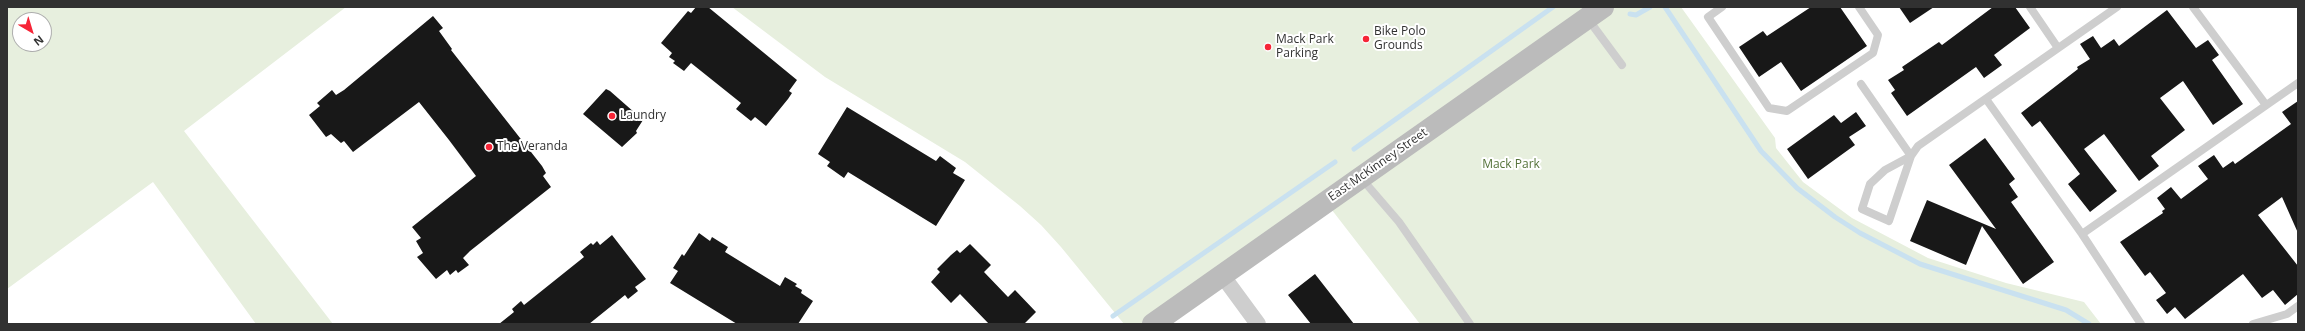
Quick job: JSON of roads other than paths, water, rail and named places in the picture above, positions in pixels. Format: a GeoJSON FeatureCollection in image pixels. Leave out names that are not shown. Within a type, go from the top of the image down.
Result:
{"type":"FeatureCollection","features":[{"type":"Feature","properties":{"kind":"main road","name":"East McKinney Street"},"geometry":{"type":"LineString","coordinates":[[1153,324],[1596,13]]}},
{"type":"Feature","properties":{"kind":"street"},"geometry":{"type":"LineString","coordinates":[[1222,275],[1258,324]]}},
{"type":"Feature","properties":{"kind":"lane"},"geometry":{"type":"LineString","coordinates":[[1722,7],[1708,17],[1769,108],[1787,111],[1873,53],[1878,35],[1859,7]]}},
{"type":"Feature","properties":{"kind":"lane"},"geometry":{"type":"LineString","coordinates":[[2030,7],[2058,48]]}},
{"type":"Feature","properties":{"kind":"lane"},"geometry":{"type":"LineString","coordinates":[[1911,156],[1885,170],[1870,184],[1862,209],[1889,221],[1911,156],[1918,146],[2117,7]]}},
{"type":"Feature","properties":{"kind":"lane"},"geometry":{"type":"LineString","coordinates":[[2193,7],[2266,105]]}},
{"type":"Feature","properties":{"kind":"lane"},"geometry":{"type":"LineString","coordinates":[[1596,13],[1622,65]]}},
{"type":"Feature","properties":{"kind":"lane"},"geometry":{"type":"LineString","coordinates":[[2082,234],[2298,83]]}},
{"type":"Feature","properties":{"kind":"lane"},"geometry":{"type":"LineString","coordinates":[[1861,84],[1911,156]]}},
{"type":"Feature","properties":{"kind":"lane"},"geometry":{"type":"LineString","coordinates":[[1986,99],[2082,234],[2141,324]]}},
{"type":"Feature","properties":{"kind":"lane"},"geometry":{"type":"LineString","coordinates":[[1361,177],[1399,222],[1470,324]]}},
{"type":"Feature","properties":{"kind":"lane"},"geometry":{"type":"LineString","coordinates":[[2253,324],[2266,323],[2287,314],[2298,306]]}},
{"type":"Feature","properties":{"kind":"waterway"},"geometry":{"type":"LineString","coordinates":[[1354,149],[1553,7]]}},
{"type":"Feature","properties":{"kind":"waterway"},"geometry":{"type":"LineString","coordinates":[[1630,14],[1636,15],[1650,7]]}},
{"type":"Feature","properties":{"kind":"waterway"},"geometry":{"type":"LineString","coordinates":[[1665,7],[1761,151],[1797,188],[1835,217],[1860,233],[1920,264],[2066,310],[2089,324]]}},
{"type":"Feature","properties":{"kind":"waterway"},"geometry":{"type":"LineString","coordinates":[[1113,316],[1335,162]]}},
{"type":"Feature","properties":{"kind":"place","name":"Bike Polo Grounds"},"geometry":{"type":"Point","coordinates":[1366,39]}},
{"type":"Feature","properties":{"kind":"place","name":"Mack Park Parking"},"geometry":{"type":"Point","coordinates":[1268,47]}},
{"type":"Feature","properties":{"kind":"place","name":"Laundry"},"geometry":{"type":"Point","coordinates":[612,116]}},
{"type":"Feature","properties":{"kind":"place","name":"The Veranda"},"geometry":{"type":"Point","coordinates":[489,147]}},
{"type":"Feature","properties":{"kind":"park label","name":"Mack Park"},"geometry":{"type":"Point","coordinates":[1511,165]}}]}
